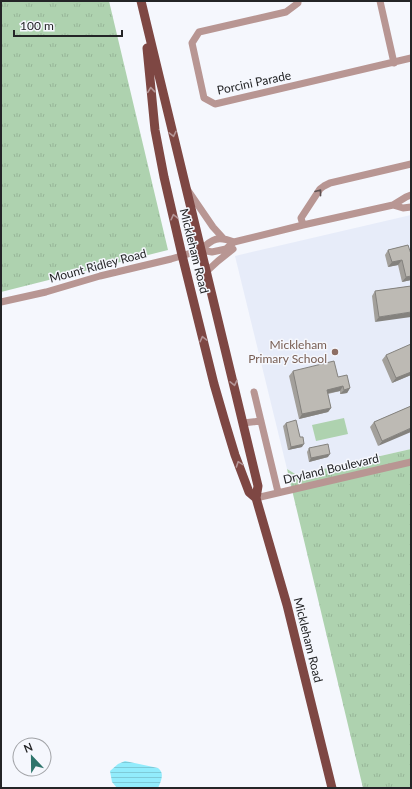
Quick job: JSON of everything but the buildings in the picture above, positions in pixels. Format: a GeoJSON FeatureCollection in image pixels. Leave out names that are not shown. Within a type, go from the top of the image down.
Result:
{"type":"FeatureCollection","features":[{"type":"Feature","properties":{"kind":"main road","name":"Mickleham Road"},"geometry":{"type":"LineString","coordinates":[[141,1],[206,272],[218,315],[258,486],[256,498],[287,606],[332,788]]}},
{"type":"Feature","properties":{"kind":"main road","name":"Mickleham Road"},"geometry":{"type":"LineString","coordinates":[[141,1],[155,130],[182,255],[214,384],[235,455],[249,492],[256,498]]}},
{"type":"Feature","properties":{"kind":"main road"},"geometry":{"type":"LineString","coordinates":[[225,422],[234,424],[243,423]]}},
{"type":"Feature","properties":{"kind":"street","name":"Porcini Parade"},"geometry":{"type":"LineString","coordinates":[[298,1],[286,12],[199,32],[192,43],[204,98],[215,104],[411,58]]}},
{"type":"Feature","properties":{"kind":"street"},"geometry":{"type":"LineString","coordinates":[[380,1],[394,62]]}},
{"type":"Feature","properties":{"kind":"street"},"geometry":{"type":"LineString","coordinates":[[303,225],[302,218],[320,189],[324,186],[330,183],[411,164]]}},
{"type":"Feature","properties":{"kind":"street"},"geometry":{"type":"LineString","coordinates":[[185,185],[213,227],[223,238],[234,242]]}},
{"type":"Feature","properties":{"kind":"street","name":"Mount Ridley Road"},"geometry":{"type":"LineString","coordinates":[[1,302],[46,292],[100,276],[201,250],[212,252],[226,249],[234,242],[393,205],[406,197],[411,196]]}},
{"type":"Feature","properties":{"kind":"street","name":"Mount Ridley Road"},"geometry":{"type":"LineString","coordinates":[[393,205],[404,208],[411,207]]}},
{"type":"Feature","properties":{"kind":"street","name":"Mount Ridley Road"},"geometry":{"type":"LineString","coordinates":[[201,250],[210,241],[223,238]]}},
{"type":"Feature","properties":{"kind":"street"},"geometry":{"type":"LineString","coordinates":[[206,272],[244,240]]}},
{"type":"Feature","properties":{"kind":"street"},"geometry":{"type":"LineString","coordinates":[[254,392],[278,492]]}},
{"type":"Feature","properties":{"kind":"street"},"geometry":{"type":"LineString","coordinates":[[243,423],[261,421]]}},
{"type":"Feature","properties":{"kind":"street","name":"Dryland Boulevard"},"geometry":{"type":"LineString","coordinates":[[256,498],[411,462]]}},
{"type":"Feature","properties":{"kind":"shaded area","name":"Mickleham Primary School"},"geometry":{"type":"Polygon","coordinates":[[[411,215],[411,449],[297,475],[287,469],[235,256],[411,215]]]}},
{"type":"Feature","properties":{"kind":"green space"},"geometry":{"type":"Polygon","coordinates":[[[1,1],[109,1],[168,250],[1,292],[1,1]]]}},
{"type":"Feature","properties":{"kind":"green space"},"geometry":{"type":"Polygon","coordinates":[[[344,418],[348,434],[316,441],[312,425],[344,418]]]}},
{"type":"Feature","properties":{"kind":"green space"},"geometry":{"type":"Polygon","coordinates":[[[411,449],[411,788],[363,788],[287,469],[297,475],[411,449]]]}},
{"type":"Feature","properties":{"kind":"water"},"geometry":{"type":"Polygon","coordinates":[[[125,761],[158,768],[162,775],[158,788],[117,788],[112,782],[110,771],[118,764],[125,761]]]}},
{"type":"Feature","properties":{"kind":"place","name":"Mickleham Primary School"},"geometry":{"type":"Point","coordinates":[335,352]}}]}
